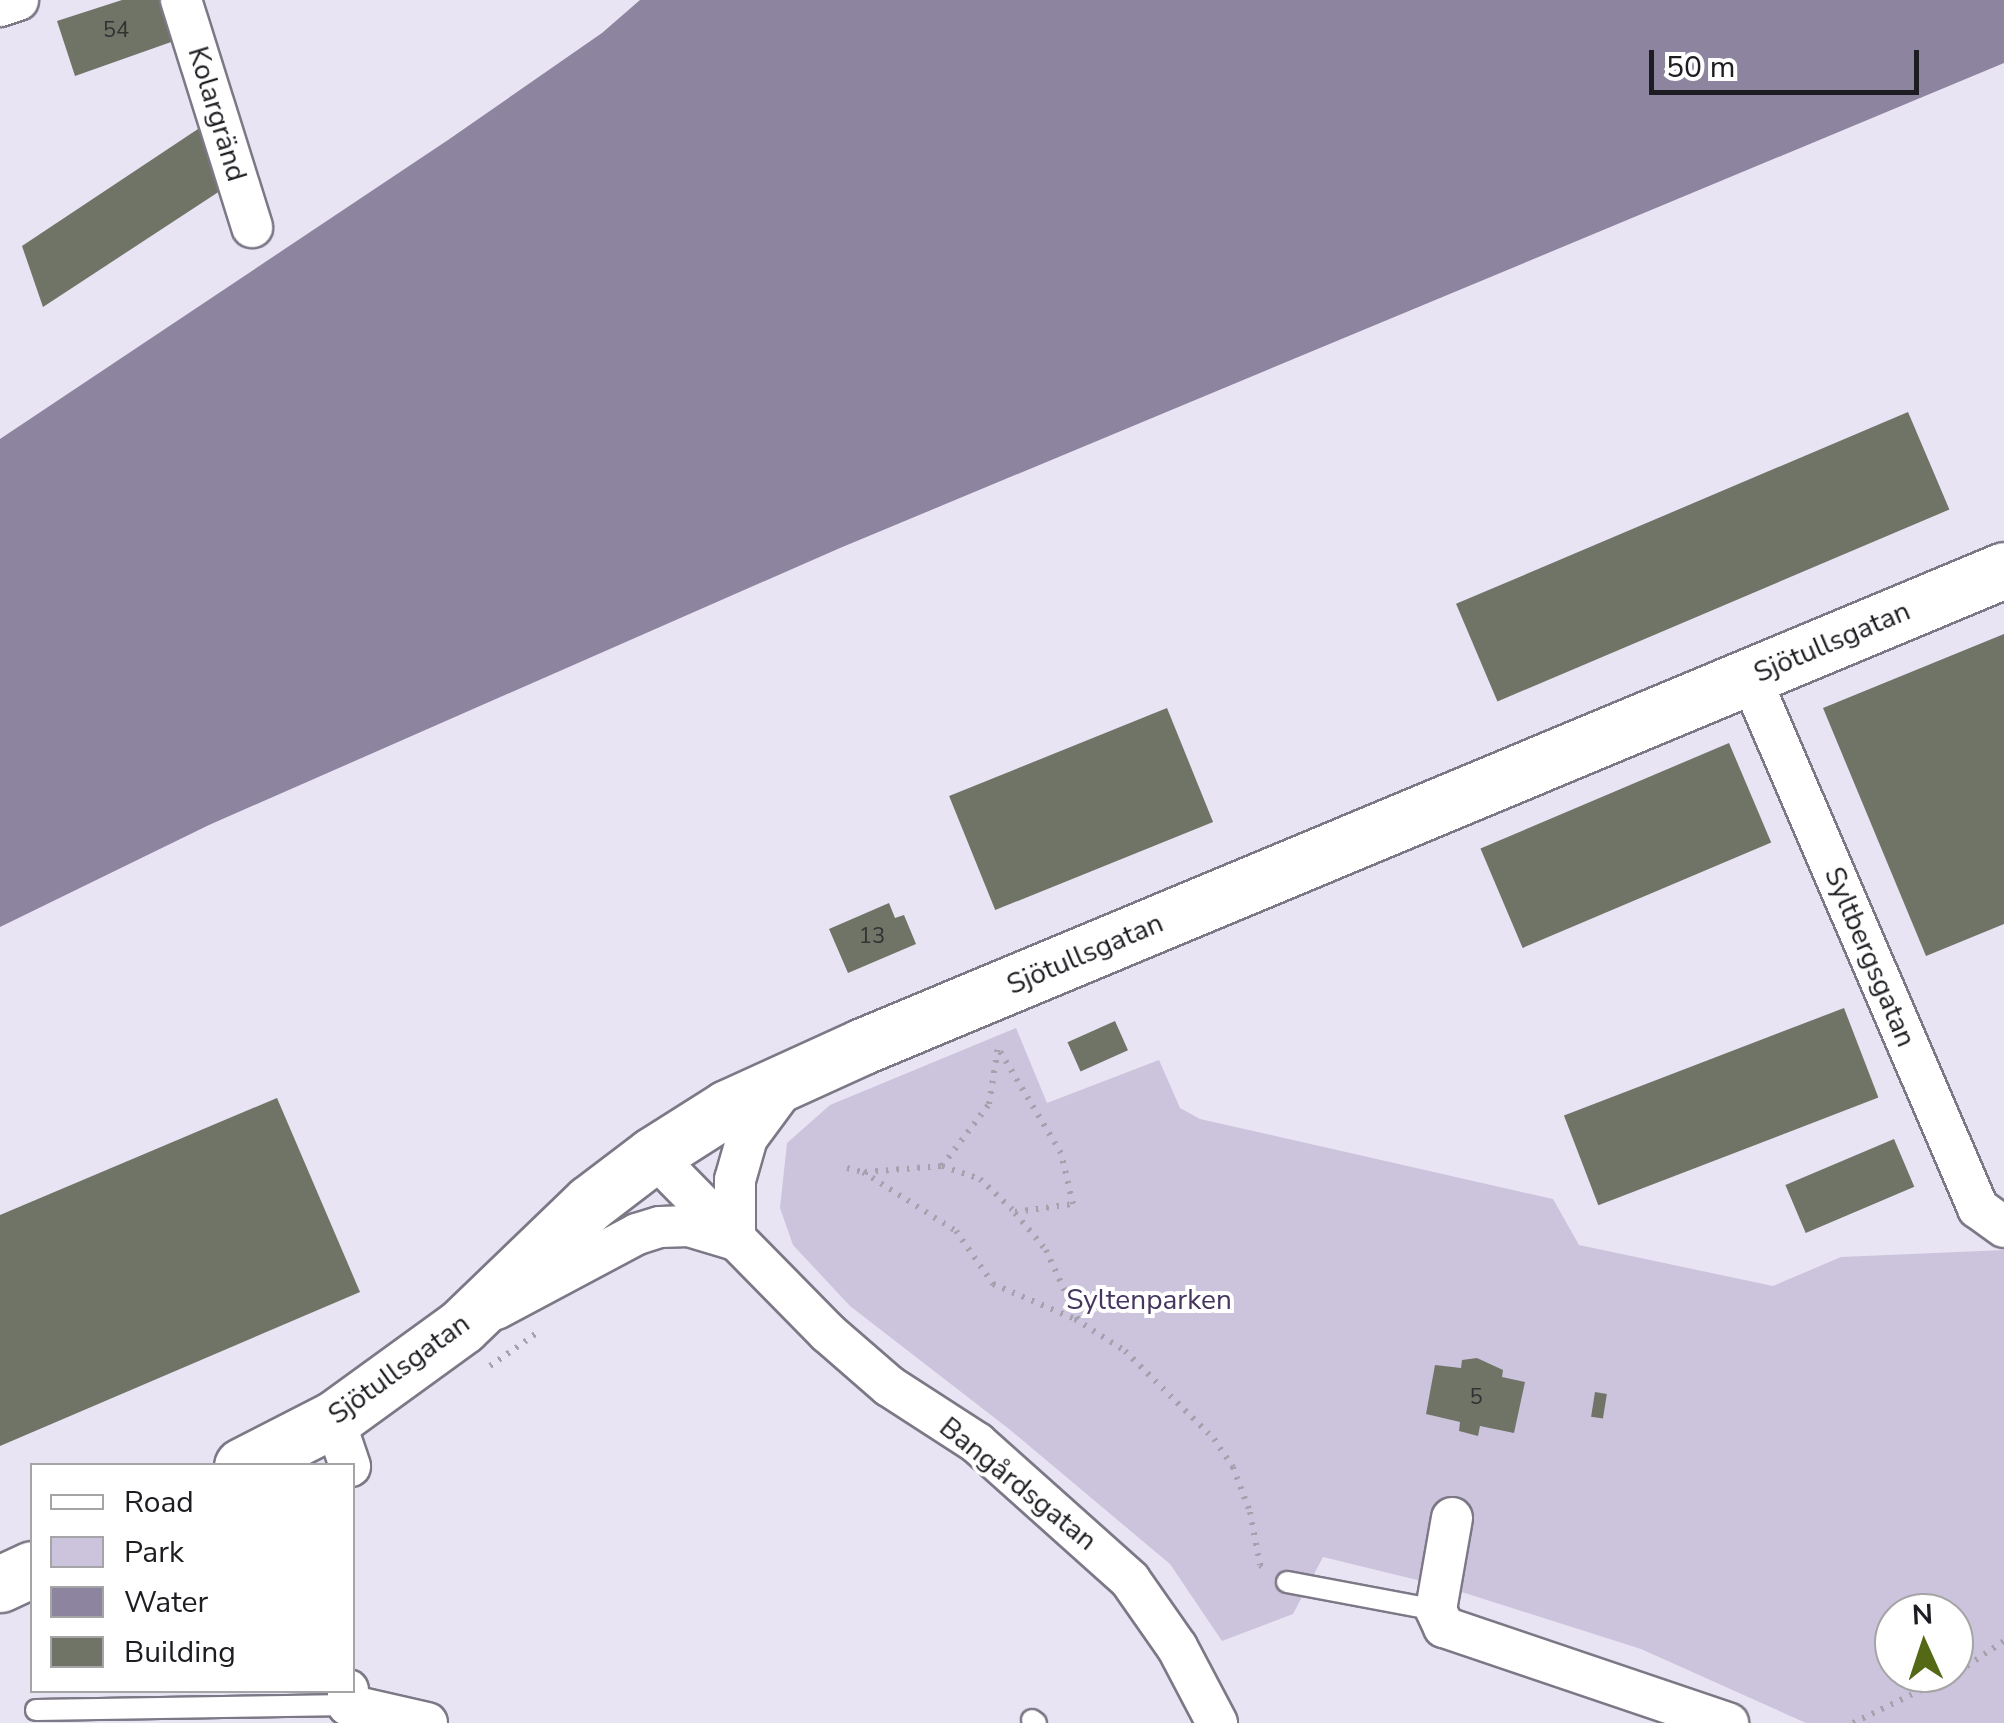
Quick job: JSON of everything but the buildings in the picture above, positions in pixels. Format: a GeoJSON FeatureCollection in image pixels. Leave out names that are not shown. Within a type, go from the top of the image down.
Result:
{"type":"FeatureCollection","features":[{"type":"Feature","properties":{"kind":"main road","name":"Sjötullsgatan"},"geometry":{"type":"LineString","coordinates":[[254,1463],[342,1442],[474,1347],[590,1203],[653,1155],[727,1108],[795,1074],[2004,570]]}},
{"type":"Feature","properties":{"kind":"main road"},"geometry":{"type":"LineString","coordinates":[[0,1584],[30,1570]]}},
{"type":"Feature","properties":{"kind":"street"},"geometry":{"type":"LineString","coordinates":[[0,6],[18,0]]}},
{"type":"Feature","properties":{"kind":"street","name":"Kolargränd"},"geometry":{"type":"LineString","coordinates":[[181,0],[252,227]]}},
{"type":"Feature","properties":{"kind":"street","name":"Syltbergsgatan"},"geometry":{"type":"LineString","coordinates":[[1750,677],[1978,1208],[2004,1227]]}},
{"type":"Feature","properties":{"kind":"street"},"geometry":{"type":"LineString","coordinates":[[735,1240],[736,1180],[747,1138],[795,1074]]}},
{"type":"Feature","properties":{"kind":"street","name":"Bangårdsgatan"},"geometry":{"type":"LineString","coordinates":[[653,1155],[828,1334],[889,1386],[977,1444],[1056,1509],[1130,1580],[1177,1647],[1218,1723]]}},
{"type":"Feature","properties":{"kind":"street","name":"Bangårdsgatan"},"geometry":{"type":"LineString","coordinates":[[474,1347],[648,1231],[689,1226],[735,1240]]}},
{"type":"Feature","properties":{"kind":"street"},"geometry":{"type":"LineString","coordinates":[[1452,1518],[1436,1610],[1444,1627],[1728,1723]]}},
{"type":"Feature","properties":{"kind":"street"},"geometry":{"type":"LineString","coordinates":[[348,1698],[428,1723]]}},
{"type":"Feature","properties":{"kind":"lane"},"geometry":{"type":"LineString","coordinates":[[1287,1582],[1436,1610]]}},
{"type":"Feature","properties":{"kind":"lane"},"geometry":{"type":"LineString","coordinates":[[36,1710],[348,1698]]}},
{"type":"Feature","properties":{"kind":"path"},"geometry":{"type":"LineString","coordinates":[[994,1038],[1061,1153],[1073,1204],[1015,1212]]}},
{"type":"Feature","properties":{"kind":"path"},"geometry":{"type":"LineString","coordinates":[[942,1166],[988,1104],[998,1048]]}},
{"type":"Feature","properties":{"kind":"path"},"geometry":{"type":"LineString","coordinates":[[847,1168],[864,1172],[942,1166],[980,1179],[1015,1212],[1046,1250],[1079,1322]]}},
{"type":"Feature","properties":{"kind":"path"},"geometry":{"type":"LineString","coordinates":[[864,1172],[956,1231],[994,1284],[1079,1322],[1125,1352],[1214,1439],[1233,1467],[1250,1512],[1260,1564],[1287,1582]]}},
{"type":"Feature","properties":{"kind":"path"},"geometry":{"type":"LineString","coordinates":[[474,1347],[552,1323]]}},
{"type":"Feature","properties":{"kind":"path"},"geometry":{"type":"LineString","coordinates":[[1853,1723],[1958,1672],[2004,1641]]}},
{"type":"Feature","properties":{"kind":"green space","name":"Syltenparken"},"geometry":{"type":"Polygon","coordinates":[[[1016,1028],[1047,1103],[1159,1060],[1180,1108],[1200,1119],[1553,1199],[1579,1245],[1773,1286],[1841,1257],[2004,1250],[2004,1723],[1806,1723],[1641,1649],[1446,1587],[1323,1557],[1293,1614],[1222,1641],[1170,1564],[1009,1429],[850,1306],[793,1245],[780,1208],[787,1143],[830,1105],[1016,1028]]]}},
{"type":"Feature","properties":{"kind":"water"},"geometry":{"type":"Polygon","coordinates":[[[640,0],[2004,0],[2004,63],[840,548],[209,825],[0,927],[0,439],[448,140],[602,33],[640,0]]]}}]}
